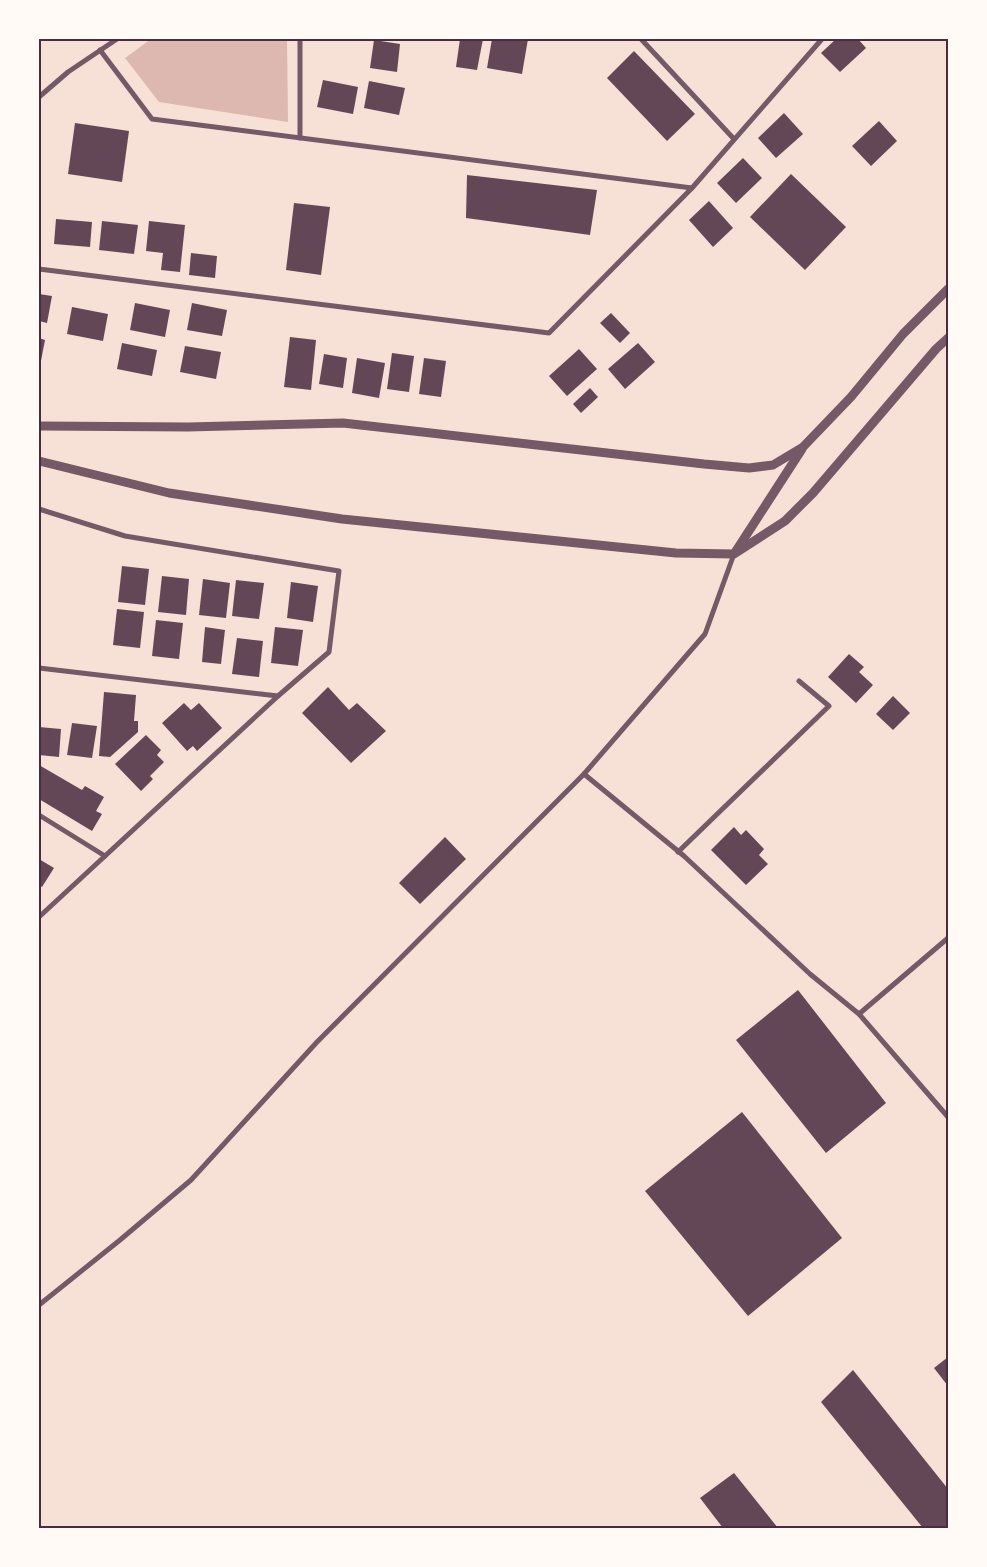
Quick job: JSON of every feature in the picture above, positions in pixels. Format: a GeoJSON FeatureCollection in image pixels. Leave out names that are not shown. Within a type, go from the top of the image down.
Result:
{"type":"FeatureCollection","features":[{"type":"Feature","properties":{"kind":"street"},"geometry":{"type":"LineString","coordinates":[[39,97],[68,72],[117,39]]}},
{"type":"Feature","properties":{"kind":"street"},"geometry":{"type":"LineString","coordinates":[[300,39],[300,138]]}},
{"type":"Feature","properties":{"kind":"street"},"geometry":{"type":"LineString","coordinates":[[641,39],[734,139]]}},
{"type":"Feature","properties":{"kind":"street"},"geometry":{"type":"LineString","coordinates":[[39,270],[549,334],[692,188],[822,39]]}},
{"type":"Feature","properties":{"kind":"street"},"geometry":{"type":"LineString","coordinates":[[100,50],[152,119],[692,188]]}},
{"type":"Feature","properties":{"kind":"street"},"geometry":{"type":"LineString","coordinates":[[39,1305],[191,1180],[317,1042],[584,774],[705,634],[734,554],[803,447],[851,396],[903,334],[948,289]]}},
{"type":"Feature","properties":{"kind":"street"},"geometry":{"type":"LineString","coordinates":[[39,461],[169,493],[342,519],[676,554],[734,554],[784,521],[813,493],[930,356],[948,338]]}},
{"type":"Feature","properties":{"kind":"street"},"geometry":{"type":"LineString","coordinates":[[39,426],[188,427],[343,423],[749,468],[773,465],[803,447]]}},
{"type":"Feature","properties":{"kind":"street"},"geometry":{"type":"LineString","coordinates":[[39,509],[125,536],[339,571],[329,652],[278,696],[39,917]]}},
{"type":"Feature","properties":{"kind":"street"},"geometry":{"type":"LineString","coordinates":[[39,668],[278,696]]}},
{"type":"Feature","properties":{"kind":"street"},"geometry":{"type":"LineString","coordinates":[[678,852],[829,706],[799,682]]}},
{"type":"Feature","properties":{"kind":"street"},"geometry":{"type":"LineString","coordinates":[[584,774],[678,852],[810,974],[859,1014],[948,1117]]}},
{"type":"Feature","properties":{"kind":"street"},"geometry":{"type":"LineString","coordinates":[[39,815],[105,856]]}},
{"type":"Feature","properties":{"kind":"street"},"geometry":{"type":"LineString","coordinates":[[859,1014],[948,938]]}},
{"type":"Feature","properties":{"kind":"shaded area"},"geometry":{"type":"Polygon","coordinates":[[[151,39],[287,39],[288,122],[159,102],[125,58],[151,39]]]}},
{"type":"Feature","properties":{"kind":"building"},"geometry":{"type":"Polygon","coordinates":[[[460,39],[483,39],[477,70],[456,67],[460,39]]]}},
{"type":"Feature","properties":{"kind":"building"},"geometry":{"type":"Polygon","coordinates":[[[492,39],[528,39],[522,74],[487,68],[492,39]]]}},
{"type":"Feature","properties":{"kind":"building"},"geometry":{"type":"Polygon","coordinates":[[[836,39],[858,39],[866,48],[840,72],[821,53],[836,39]]]}},
{"type":"Feature","properties":{"kind":"building"},"geometry":{"type":"Polygon","coordinates":[[[374,40],[400,44],[397,72],[370,68],[374,40]]]}},
{"type":"Feature","properties":{"kind":"building"},"geometry":{"type":"Polygon","coordinates":[[[634,51],[695,114],[667,141],[607,78],[634,51]]]}},
{"type":"Feature","properties":{"kind":"building"},"geometry":{"type":"Polygon","coordinates":[[[323,80],[358,87],[353,114],[317,107],[323,80]]]}},
{"type":"Feature","properties":{"kind":"building"},"geometry":{"type":"Polygon","coordinates":[[[369,81],[405,88],[399,115],[364,108],[369,81]]]}},
{"type":"Feature","properties":{"kind":"building"},"geometry":{"type":"Polygon","coordinates":[[[784,113],[803,134],[776,158],[758,138],[784,113]]]}},
{"type":"Feature","properties":{"kind":"building"},"geometry":{"type":"Polygon","coordinates":[[[879,121],[897,141],[871,166],[852,146],[879,121]]]}},
{"type":"Feature","properties":{"kind":"building"},"geometry":{"type":"Polygon","coordinates":[[[75,123],[129,131],[122,182],[68,174],[75,123]]]}},
{"type":"Feature","properties":{"kind":"building"},"geometry":{"type":"Polygon","coordinates":[[[743,158],[762,178],[736,203],[717,183],[743,158]]]}},
{"type":"Feature","properties":{"kind":"building"},"geometry":{"type":"Polygon","coordinates":[[[791,174],[846,227],[805,270],[750,217],[791,174]]]}},
{"type":"Feature","properties":{"kind":"building"},"geometry":{"type":"Polygon","coordinates":[[[467,175],[597,190],[590,235],[466,218],[467,175]]]}},
{"type":"Feature","properties":{"kind":"building"},"geometry":{"type":"Polygon","coordinates":[[[709,201],[733,228],[713,247],[689,220],[709,201]]]}},
{"type":"Feature","properties":{"kind":"building"},"geometry":{"type":"Polygon","coordinates":[[[294,203],[330,207],[321,275],[286,270],[294,203]]]}},
{"type":"Feature","properties":{"kind":"building"},"geometry":{"type":"Polygon","coordinates":[[[56,219],[92,222],[90,247],[54,244],[56,219]]]}},
{"type":"Feature","properties":{"kind":"building"},"geometry":{"type":"Polygon","coordinates":[[[102,221],[138,225],[134,254],[99,250],[102,221]]]}},
{"type":"Feature","properties":{"kind":"building"},"geometry":{"type":"Polygon","coordinates":[[[149,221],[185,225],[180,272],[161,270],[163,253],[146,251],[149,221]]]}},
{"type":"Feature","properties":{"kind":"building"},"geometry":{"type":"Polygon","coordinates":[[[191,253],[217,256],[215,278],[189,275],[191,253]]]}},
{"type":"Feature","properties":{"kind":"building"},"geometry":{"type":"Polygon","coordinates":[[[39,294],[52,296],[47,323],[39,321],[39,294]]]}},
{"type":"Feature","properties":{"kind":"building"},"geometry":{"type":"Polygon","coordinates":[[[135,303],[170,310],[165,337],[130,330],[135,303]]]}},
{"type":"Feature","properties":{"kind":"building"},"geometry":{"type":"Polygon","coordinates":[[[192,303],[227,310],[222,336],[187,330],[192,303]]]}},
{"type":"Feature","properties":{"kind":"building"},"geometry":{"type":"Polygon","coordinates":[[[72,307],[108,314],[103,341],[67,334],[72,307]]]}},
{"type":"Feature","properties":{"kind":"building"},"geometry":{"type":"Polygon","coordinates":[[[611,313],[630,333],[620,343],[600,323],[611,313]]]}},
{"type":"Feature","properties":{"kind":"building"},"geometry":{"type":"Polygon","coordinates":[[[290,337],[316,340],[311,390],[284,387],[290,337]]]}},
{"type":"Feature","properties":{"kind":"building"},"geometry":{"type":"Polygon","coordinates":[[[39,338],[45,340],[40,366],[39,366],[39,338]]]}},
{"type":"Feature","properties":{"kind":"building"},"geometry":{"type":"Polygon","coordinates":[[[122,343],[157,350],[152,376],[117,369],[122,343]]]}},
{"type":"Feature","properties":{"kind":"building"},"geometry":{"type":"Polygon","coordinates":[[[638,343],[655,362],[625,389],[608,369],[638,343]]]}},
{"type":"Feature","properties":{"kind":"building"},"geometry":{"type":"Polygon","coordinates":[[[185,346],[221,352],[216,379],[180,372],[185,346]]]}},
{"type":"Feature","properties":{"kind":"building"},"geometry":{"type":"Polygon","coordinates":[[[579,349],[597,369],[567,396],[549,376],[579,349]]]}},
{"type":"Feature","properties":{"kind":"building"},"geometry":{"type":"Polygon","coordinates":[[[392,353],[414,356],[409,392],[387,389],[392,353]]]}},
{"type":"Feature","properties":{"kind":"building"},"geometry":{"type":"Polygon","coordinates":[[[324,354],[347,358],[343,388],[319,384],[324,354]]]}},
{"type":"Feature","properties":{"kind":"building"},"geometry":{"type":"Polygon","coordinates":[[[357,358],[385,363],[379,398],[352,393],[357,358]]]}},
{"type":"Feature","properties":{"kind":"building"},"geometry":{"type":"Polygon","coordinates":[[[424,358],[446,361],[441,397],[419,394],[424,358]]]}},
{"type":"Feature","properties":{"kind":"building"},"geometry":{"type":"Polygon","coordinates":[[[590,388],[598,397],[581,413],[573,404],[590,388]]]}},
{"type":"Feature","properties":{"kind":"building"},"geometry":{"type":"Polygon","coordinates":[[[122,566],[149,569],[145,605],[118,602],[122,566]]]}},
{"type":"Feature","properties":{"kind":"building"},"geometry":{"type":"Polygon","coordinates":[[[162,576],[189,579],[186,615],[158,612],[162,576]]]}},
{"type":"Feature","properties":{"kind":"building"},"geometry":{"type":"Polygon","coordinates":[[[203,579],[230,583],[226,618],[199,615],[203,579]]]}},
{"type":"Feature","properties":{"kind":"building"},"geometry":{"type":"Polygon","coordinates":[[[236,580],[264,583],[259,619],[232,616],[236,580]]]}},
{"type":"Feature","properties":{"kind":"building"},"geometry":{"type":"Polygon","coordinates":[[[291,582],[318,586],[313,622],[287,618],[291,582]]]}},
{"type":"Feature","properties":{"kind":"building"},"geometry":{"type":"Polygon","coordinates":[[[117,609],[144,612],[140,648],[113,645],[117,609]]]}},
{"type":"Feature","properties":{"kind":"building"},"geometry":{"type":"Polygon","coordinates":[[[156,620],[183,623],[179,659],[152,656],[156,620]]]}},
{"type":"Feature","properties":{"kind":"building"},"geometry":{"type":"Polygon","coordinates":[[[205,627],[225,630],[221,664],[202,662],[205,627]]]}},
{"type":"Feature","properties":{"kind":"building"},"geometry":{"type":"Polygon","coordinates":[[[275,627],[303,630],[298,666],[271,663],[275,627]]]}},
{"type":"Feature","properties":{"kind":"building"},"geometry":{"type":"Polygon","coordinates":[[[237,638],[263,641],[259,677],[232,674],[237,638]]]}},
{"type":"Feature","properties":{"kind":"building"},"geometry":{"type":"Polygon","coordinates":[[[849,654],[864,667],[859,672],[873,685],[856,703],[828,677],[849,654]]]}},
{"type":"Feature","properties":{"kind":"building"},"geometry":{"type":"Polygon","coordinates":[[[328,687],[349,710],[357,703],[386,731],[351,763],[302,713],[328,687]]]}},
{"type":"Feature","properties":{"kind":"building"},"geometry":{"type":"Polygon","coordinates":[[[104,692],[136,695],[134,721],[138,721],[138,732],[110,757],[99,756],[104,692]]]}},
{"type":"Feature","properties":{"kind":"building"},"geometry":{"type":"Polygon","coordinates":[[[893,696],[910,713],[893,730],[876,714],[893,696]]]}},
{"type":"Feature","properties":{"kind":"building"},"geometry":{"type":"Polygon","coordinates":[[[184,703],[191,710],[199,703],[222,728],[197,751],[193,746],[187,751],[162,723],[184,703]]]}},
{"type":"Feature","properties":{"kind":"building"},"geometry":{"type":"Polygon","coordinates":[[[72,723],[97,726],[92,758],[67,755],[72,723]]]}},
{"type":"Feature","properties":{"kind":"building"},"geometry":{"type":"Polygon","coordinates":[[[39,727],[61,729],[59,757],[39,755],[39,727]]]}},
{"type":"Feature","properties":{"kind":"building"},"geometry":{"type":"Polygon","coordinates":[[[146,735],[161,750],[157,755],[164,762],[150,776],[153,779],[141,791],[115,764],[146,735]]]}},
{"type":"Feature","properties":{"kind":"building"},"geometry":{"type":"Polygon","coordinates":[[[39,765],[82,790],[85,786],[104,797],[96,811],[102,814],[92,831],[39,799],[39,765]]]}},
{"type":"Feature","properties":{"kind":"building"},"geometry":{"type":"Polygon","coordinates":[[[734,827],[741,835],[746,830],[764,849],[759,855],[768,864],[746,885],[711,850],[734,827]]]}},
{"type":"Feature","properties":{"kind":"building"},"geometry":{"type":"Polygon","coordinates":[[[445,837],[466,859],[420,904],[399,883],[445,837]]]}},
{"type":"Feature","properties":{"kind":"building"},"geometry":{"type":"Polygon","coordinates":[[[39,859],[54,868],[42,887],[39,885],[39,859]]]}},
{"type":"Feature","properties":{"kind":"building"},"geometry":{"type":"Polygon","coordinates":[[[798,990],[886,1103],[826,1153],[736,1040],[798,990]]]}},
{"type":"Feature","properties":{"kind":"building"},"geometry":{"type":"Polygon","coordinates":[[[742,1112],[842,1238],[748,1316],[645,1191],[742,1112]]]}},
{"type":"Feature","properties":{"kind":"building"},"geometry":{"type":"Polygon","coordinates":[[[948,1357],[948,1386],[934,1368],[948,1357]]]}},
{"type":"Feature","properties":{"kind":"building"},"geometry":{"type":"Polygon","coordinates":[[[853,1370],[948,1489],[948,1528],[923,1528],[821,1402],[853,1370]]]}},
{"type":"Feature","properties":{"kind":"building"},"geometry":{"type":"Polygon","coordinates":[[[734,1473],[778,1528],[723,1528],[700,1498],[734,1473]]]}}]}
